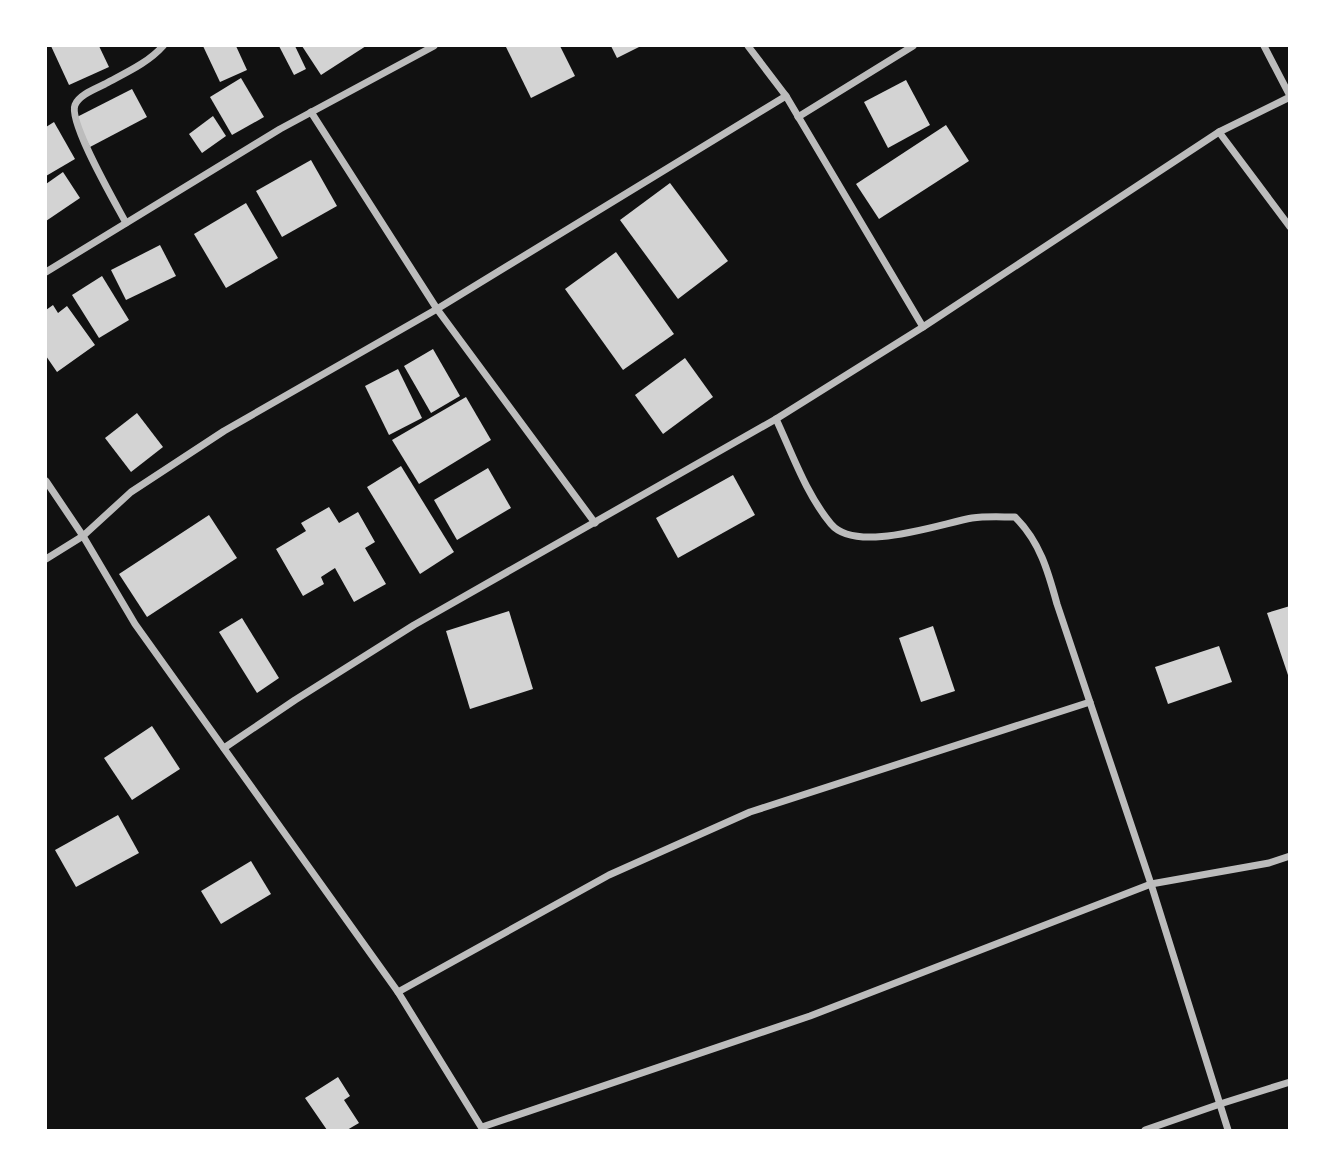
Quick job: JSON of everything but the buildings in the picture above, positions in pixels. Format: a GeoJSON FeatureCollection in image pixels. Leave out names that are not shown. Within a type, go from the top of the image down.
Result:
{"type":"FeatureCollection","features":[{"type":"Feature","properties":{"kind":"street"},"geometry":{"type":"LineString","coordinates":[[126,223],[79,132],[75,103],[86,94],[146,61],[163,46]]}},
{"type":"Feature","properties":{"kind":"street"},"geometry":{"type":"LineString","coordinates":[[46,272],[311,112],[434,46]]}},
{"type":"Feature","properties":{"kind":"street"},"geometry":{"type":"LineString","coordinates":[[748,46],[786,96],[923,327]]}},
{"type":"Feature","properties":{"kind":"street"},"geometry":{"type":"LineString","coordinates":[[798,117],[914,46]]}},
{"type":"Feature","properties":{"kind":"street"},"geometry":{"type":"LineString","coordinates":[[224,748],[414,625],[776,419],[923,327],[1219,132],[1290,96],[1264,46]]}},
{"type":"Feature","properties":{"kind":"street"},"geometry":{"type":"LineString","coordinates":[[46,559],[83,536],[131,492],[224,431],[438,309],[786,96]]}},
{"type":"Feature","properties":{"kind":"street"},"geometry":{"type":"LineString","coordinates":[[311,112],[438,309],[595,523]]}},
{"type":"Feature","properties":{"kind":"street"},"geometry":{"type":"LineString","coordinates":[[1219,132],[1290,227]]}},
{"type":"Feature","properties":{"kind":"street"},"geometry":{"type":"LineString","coordinates":[[776,419],[811,494],[833,526],[849,534],[873,538],[975,517],[1016,517],[1029,531],[1045,561],[1228,1130]]}},
{"type":"Feature","properties":{"kind":"street"},"geometry":{"type":"LineString","coordinates":[[46,481],[83,536],[135,624],[398,992],[483,1129],[810,1016],[1151,884],[1269,863],[1290,856]]}},
{"type":"Feature","properties":{"kind":"street"},"geometry":{"type":"LineString","coordinates":[[398,992],[608,875],[750,812],[1090,702]]}},
{"type":"Feature","properties":{"kind":"street"},"geometry":{"type":"LineString","coordinates":[[1145,1130],[1290,1082]]}}]}
